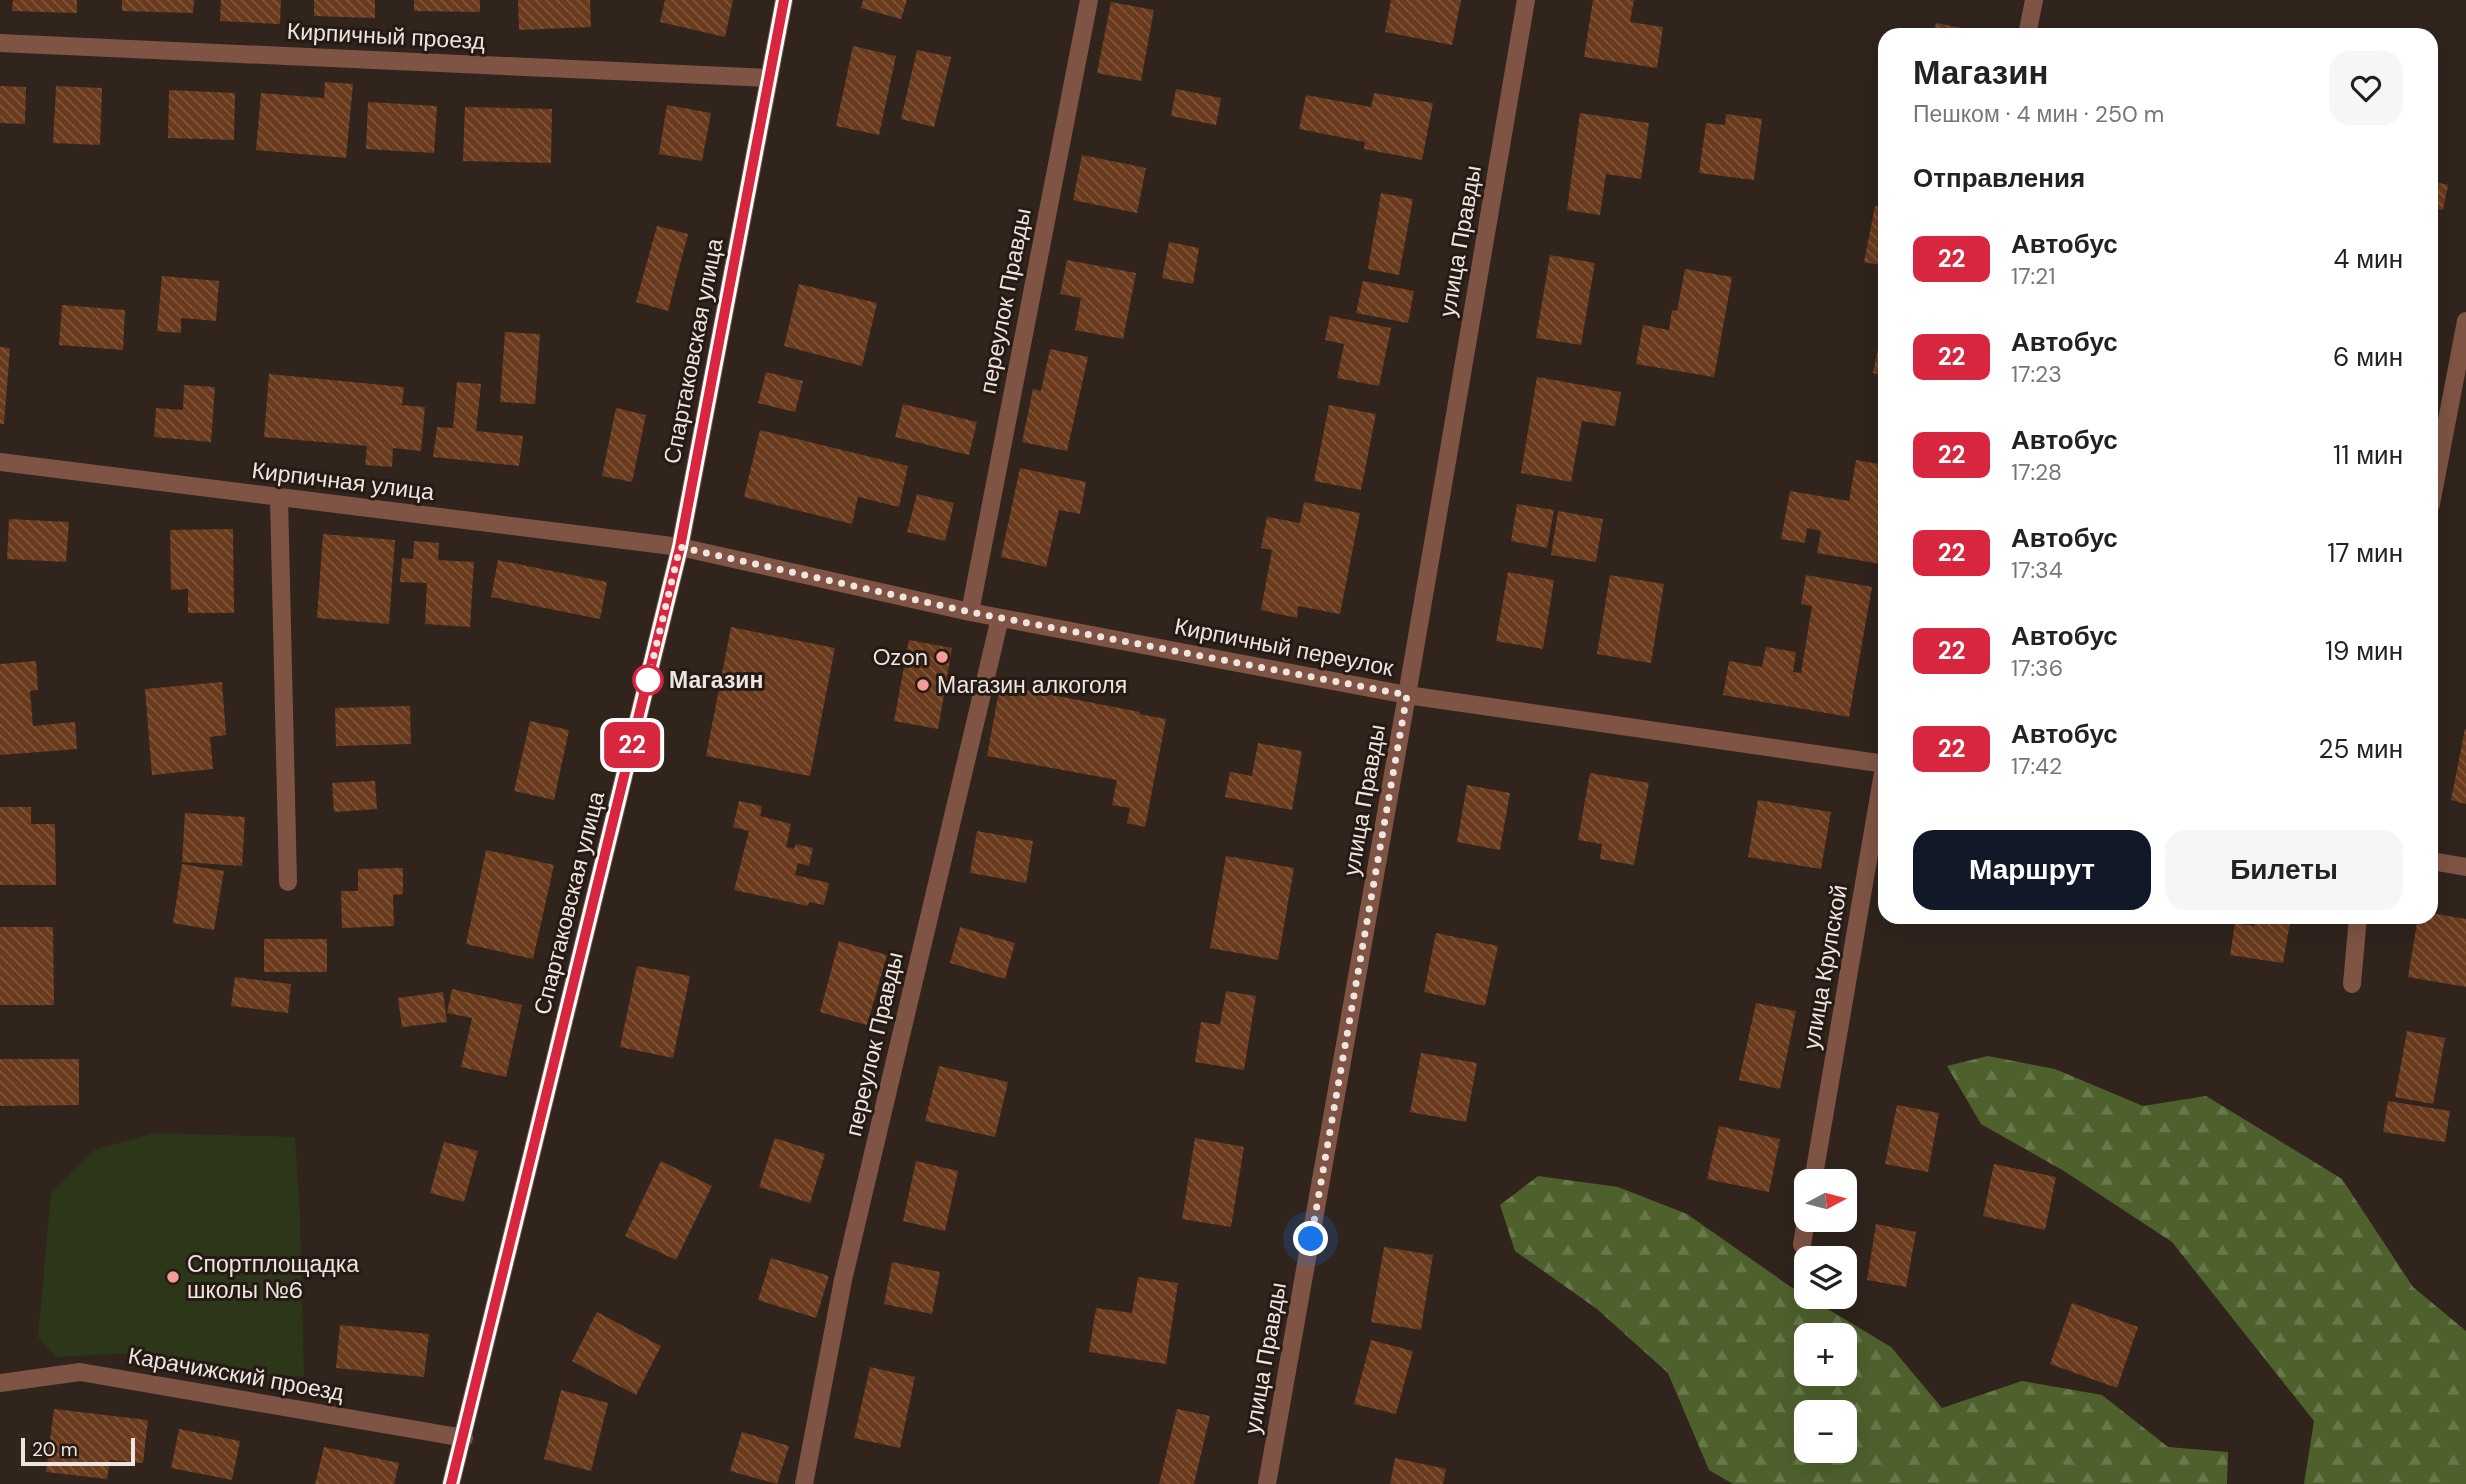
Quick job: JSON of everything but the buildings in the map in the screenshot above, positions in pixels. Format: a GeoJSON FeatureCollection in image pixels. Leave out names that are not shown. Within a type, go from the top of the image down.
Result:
{"type":"FeatureCollection","features":[{"type":"Feature","properties":{"kind":"street","name":"Спартаковская улица"},"geometry":{"type":"LineString","coordinates":[[451,1484],[680,547],[785,0]]}},
{"type":"Feature","properties":{"kind":"street","name":"переулок Правды"},"geometry":{"type":"LineString","coordinates":[[970,612],[1088,0]]}},
{"type":"Feature","properties":{"kind":"street","name":"улица Правды"},"geometry":{"type":"LineString","coordinates":[[1268,1484],[1526,0]]}},
{"type":"Feature","properties":{"kind":"street"},"geometry":{"type":"LineString","coordinates":[[2028,28],[2034,0]]}},
{"type":"Feature","properties":{"kind":"street","name":"Кирпичный проезд"},"geometry":{"type":"LineString","coordinates":[[0,43],[769,78]]}},
{"type":"Feature","properties":{"kind":"street"},"geometry":{"type":"LineString","coordinates":[[2438,467],[2466,321]]}},
{"type":"Feature","properties":{"kind":"street","name":"Кирпичная улица"},"geometry":{"type":"LineString","coordinates":[[0,462],[680,547]]}},
{"type":"Feature","properties":{"kind":"street"},"geometry":{"type":"LineString","coordinates":[[279,498],[288,882]]}},
{"type":"Feature","properties":{"kind":"street","name":"Кирпичный переулок"},"geometry":{"type":"LineString","coordinates":[[680,547],[970,612],[1407,695],[1878,762]]}},
{"type":"Feature","properties":{"kind":"street","name":"переулок Правды"},"geometry":{"type":"LineString","coordinates":[[804,1484],[843,1280],[1000,618]]}},
{"type":"Feature","properties":{"kind":"street","name":"улица Крупской"},"geometry":{"type":"LineString","coordinates":[[1815,1169],[1878,804]]}},
{"type":"Feature","properties":{"kind":"street"},"geometry":{"type":"LineString","coordinates":[[2438,862],[2466,867]]}},
{"type":"Feature","properties":{"kind":"street"},"geometry":{"type":"LineString","coordinates":[[2352,984],[2357,924]]}},
{"type":"Feature","properties":{"kind":"street"},"geometry":{"type":"LineString","coordinates":[[1802,1245],[1804,1232]]}},
{"type":"Feature","properties":{"kind":"street","name":"Карачижский проезд"},"geometry":{"type":"LineString","coordinates":[[0,1383],[80,1372],[464,1437]]}},
{"type":"Feature","properties":{"kind":"green space"},"geometry":{"type":"Polygon","coordinates":[[[1988,1056],[2055,1069],[2143,1106],[2206,1096],[2342,1179],[2413,1287],[2466,1331],[2466,1484],[2304,1484],[2314,1421],[2172,1242],[2064,1171],[1981,1124],[1947,1066],[1988,1056]]]}},
{"type":"Feature","properties":{"kind":"green space","name":"Спортплощадка школы №6"},"geometry":{"type":"Polygon","coordinates":[[[154,1133],[295,1137],[304,1377],[225,1371],[132,1353],[56,1357],[38,1337],[51,1193],[95,1150],[154,1133]]]}},
{"type":"Feature","properties":{"kind":"green space"},"geometry":{"type":"Polygon","coordinates":[[[1538,1176],[1618,1187],[1687,1214],[1794,1289],[1794,1309],[1828,1309],[1851,1323],[1794,1323],[1794,1386],[1857,1386],[1857,1327],[1891,1347],[1942,1408],[2022,1381],[2102,1395],[2168,1447],[2228,1452],[2227,1484],[1733,1484],[1709,1470],[1668,1373],[1597,1309],[1515,1251],[1500,1205],[1538,1176]]]}},
{"type":"Feature","properties":{"kind":"bus line","name":"22"},"geometry":{"type":"LineString","coordinates":[[451,1484],[680,547],[784,0]]}},
{"type":"Feature","properties":{"kind":"place","name":"Ozon"},"geometry":{"type":"Point","coordinates":[942,657]}},
{"type":"Feature","properties":{"kind":"place","name":"Магазин"},"geometry":{"type":"Point","coordinates":[648,680]}},
{"type":"Feature","properties":{"kind":"place","name":"Магазин алкоголя"},"geometry":{"type":"Point","coordinates":[923,685]}},
{"type":"Feature","properties":{"kind":"place","name":"Спортплощадка школы №6"},"geometry":{"type":"Point","coordinates":[173,1277]}},
{"type":"Feature","properties":{"kind":"route"},"geometry":{"type":"LineString","coordinates":[[648,680],[680,547],[970,612],[1407,695],[1311,1239]]}}]}
